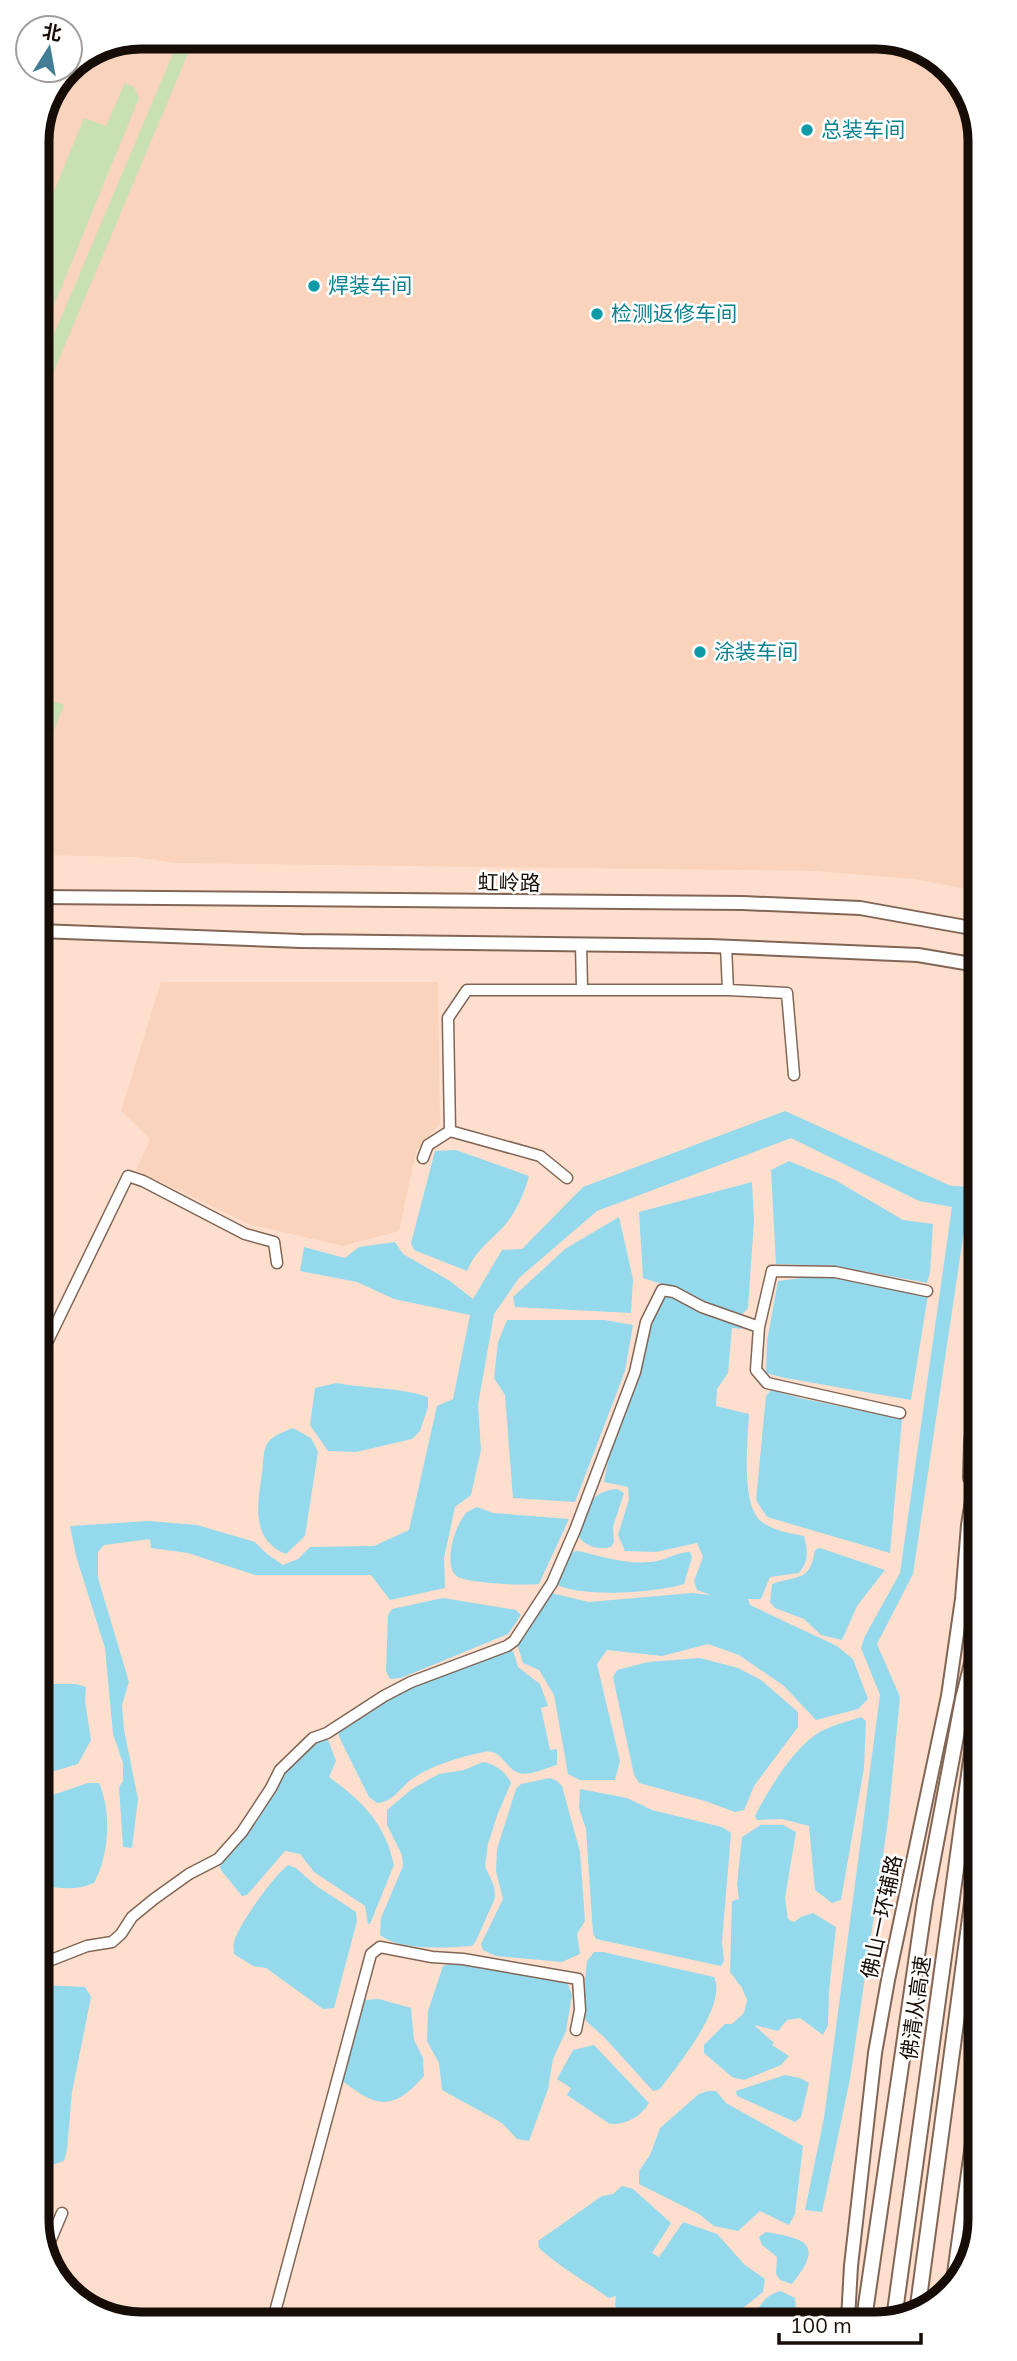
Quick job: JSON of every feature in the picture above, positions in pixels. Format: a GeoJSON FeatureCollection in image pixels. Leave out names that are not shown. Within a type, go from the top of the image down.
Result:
{"type":"FeatureCollection","features":[{"type":"Feature","properties":{"kind":"highway"},"geometry":{"type":"LineString","coordinates":[[865,2312],[925,1901],[968,1679]]}},
{"type":"Feature","properties":{"kind":"highway","name":"佛清从高速"},"geometry":{"type":"LineString","coordinates":[[895,2309],[968,1782]]}},
{"type":"Feature","properties":{"kind":"highway","name":"佛清从高速"},"geometry":{"type":"LineString","coordinates":[[918,2302],[968,1934]]}},
{"type":"Feature","properties":{"kind":"main road","name":"虹岭路"},"geometry":{"type":"LineString","coordinates":[[49,897],[743,903],[860,908],[968,927]]}},
{"type":"Feature","properties":{"kind":"main road"},"geometry":{"type":"LineString","coordinates":[[49,931],[301,941],[726,946],[918,956],[968,964]]}},
{"type":"Feature","properties":{"kind":"main road","name":"佛山一环辅路"},"geometry":{"type":"LineString","coordinates":[[849,2312],[851,2266],[875,2053],[948,1696],[962,1599],[968,1525]]}},
{"type":"Feature","properties":{"kind":"main road"},"geometry":{"type":"LineString","coordinates":[[956,2265],[968,2176]]}},
{"type":"Feature","properties":{"kind":"street"},"geometry":{"type":"LineString","coordinates":[[581,944],[582,988]]}},
{"type":"Feature","properties":{"kind":"street"},"geometry":{"type":"LineString","coordinates":[[726,946],[728,990]]}},
{"type":"Feature","properties":{"kind":"street"},"geometry":{"type":"LineString","coordinates":[[450,1131],[448,1018],[467,990],[582,988],[787,993],[794,1075]]}},
{"type":"Feature","properties":{"kind":"street"},"geometry":{"type":"LineString","coordinates":[[423,1158],[428,1145],[450,1131],[540,1156],[567,1178]]}},
{"type":"Feature","properties":{"kind":"street"},"geometry":{"type":"LineString","coordinates":[[49,1338],[128,1176],[245,1234],[274,1242],[277,1263]]}},
{"type":"Feature","properties":{"kind":"street"},"geometry":{"type":"LineString","coordinates":[[900,1413],[767,1384],[756,1370],[758,1327],[772,1271],[835,1272],[928,1291]]}},
{"type":"Feature","properties":{"kind":"street"},"geometry":{"type":"LineString","coordinates":[[49,1961],[88,1946],[112,1941],[121,1934],[132,1917],[154,1899],[189,1874],[218,1859],[242,1832],[271,1788],[279,1770],[313,1738],[327,1733],[411,1682],[514,1641],[552,1583],[561,1562],[635,1372],[646,1322],[662,1290],[674,1292],[702,1307],[758,1327]]}},
{"type":"Feature","properties":{"kind":"street"},"geometry":{"type":"LineString","coordinates":[[275,2312],[371,1954],[380,1947],[578,1979],[580,2010],[576,2030]]}},
{"type":"Feature","properties":{"kind":"street"},"geometry":{"type":"LineString","coordinates":[[51,2238],[62,2213]]}},
{"type":"Feature","properties":{"kind":"shaded area"},"geometry":{"type":"Polygon","coordinates":[[[141,49],[882,49],[906,54],[922,61],[941,76],[959,100],[968,141],[968,889],[915,879],[816,871],[174,863],[135,857],[49,855],[49,135],[58,100],[69,84],[84,84],[84,69],[95,61],[111,54],[141,49]]]}},
{"type":"Feature","properties":{"kind":"shaded area"},"geometry":{"type":"Polygon","coordinates":[[[161,982],[438,982],[440,1123],[416,1151],[399,1231],[343,1246],[249,1224],[136,1170],[150,1139],[121,1111],[161,982]]]}},
{"type":"Feature","properties":{"kind":"green space"},"geometry":{"type":"Polygon","coordinates":[[[175,49],[190,49],[49,383],[49,346],[175,49]]]}},
{"type":"Feature","properties":{"kind":"green space"},"geometry":{"type":"Polygon","coordinates":[[[125,83],[134,87],[139,98],[49,312],[49,204],[84,118],[106,126],[125,83]]]}},
{"type":"Feature","properties":{"kind":"green space"},"geometry":{"type":"Polygon","coordinates":[[[49,699],[64,705],[49,743],[49,699]]]}},
{"type":"Feature","properties":{"kind":"water"},"geometry":{"type":"Polygon","coordinates":[[[785,1111],[951,1186],[968,1187],[968,1216],[913,1574],[877,1644],[900,1697],[888,1821],[850,2079],[822,2212],[805,2210],[824,2118],[880,1695],[861,1648],[900,1573],[952,1207],[919,1201],[791,1138],[597,1211],[519,1278],[494,1314],[478,1405],[481,1450],[471,1495],[455,1507],[444,1558],[445,1588],[390,1600],[371,1575],[255,1575],[188,1553],[151,1548],[150,1539],[104,1545],[98,1552],[98,1578],[129,1682],[122,1705],[124,1730],[138,1799],[132,1848],[123,1847],[119,1787],[123,1781],[123,1763],[113,1734],[105,1648],[76,1556],[70,1526],[149,1521],[197,1525],[255,1542],[283,1565],[298,1559],[310,1547],[374,1546],[409,1530],[437,1406],[453,1399],[470,1315],[394,1299],[357,1282],[300,1271],[304,1247],[345,1258],[359,1247],[395,1242],[403,1254],[450,1281],[473,1299],[502,1250],[522,1249],[583,1187],[785,1111]]]}},
{"type":"Feature","properties":{"kind":"water"},"geometry":{"type":"Polygon","coordinates":[[[456,1150],[529,1176],[512,1216],[478,1252],[467,1271],[414,1250],[411,1243],[435,1151],[456,1150]]]}},
{"type":"Feature","properties":{"kind":"water"},"geometry":{"type":"Polygon","coordinates":[[[789,1161],[835,1180],[903,1220],[933,1224],[927,1283],[836,1266],[776,1264],[771,1170],[789,1161]]]}},
{"type":"Feature","properties":{"kind":"water"},"geometry":{"type":"Polygon","coordinates":[[[752,1182],[754,1221],[748,1308],[741,1316],[643,1278],[639,1212],[752,1182]]]}},
{"type":"Feature","properties":{"kind":"water"},"geometry":{"type":"Polygon","coordinates":[[[619,1217],[633,1279],[631,1313],[515,1307],[513,1297],[565,1249],[619,1217]]]}},
{"type":"Feature","properties":{"kind":"water"},"geometry":{"type":"Polygon","coordinates":[[[817,1276],[928,1295],[911,1400],[766,1373],[767,1341],[778,1281],[817,1276]]]}},
{"type":"Feature","properties":{"kind":"water"},"geometry":{"type":"Polygon","coordinates":[[[672,1295],[700,1313],[738,1324],[743,1329],[732,1328],[728,1373],[717,1389],[716,1406],[749,1414],[747,1471],[755,1514],[772,1528],[804,1536],[807,1556],[799,1573],[770,1577],[761,1599],[748,1599],[750,1605],[837,1646],[853,1659],[868,1699],[858,1709],[816,1720],[784,1686],[739,1655],[708,1644],[662,1656],[607,1650],[597,1664],[620,1761],[615,1780],[580,1780],[568,1774],[554,1695],[539,1670],[523,1663],[516,1641],[551,1593],[589,1602],[692,1593],[711,1595],[697,1590],[694,1581],[703,1557],[697,1543],[656,1552],[625,1551],[618,1535],[629,1499],[628,1487],[604,1482],[610,1453],[654,1314],[662,1296],[672,1295]]]}},
{"type":"Feature","properties":{"kind":"water"},"geometry":{"type":"Polygon","coordinates":[[[507,1320],[605,1320],[633,1325],[625,1371],[575,1502],[513,1498],[505,1395],[494,1378],[498,1342],[507,1320]]]}},
{"type":"Feature","properties":{"kind":"water"},"geometry":{"type":"Polygon","coordinates":[[[337,1383],[406,1391],[428,1397],[428,1407],[420,1431],[412,1439],[356,1452],[328,1451],[310,1425],[315,1388],[337,1383]]]}},
{"type":"Feature","properties":{"kind":"water"},"geometry":{"type":"Polygon","coordinates":[[[771,1390],[902,1419],[890,1553],[767,1517],[756,1500],[766,1396],[771,1390]]]}},
{"type":"Feature","properties":{"kind":"water"},"geometry":{"type":"Polygon","coordinates":[[[293,1428],[311,1438],[318,1452],[305,1536],[286,1554],[267,1540],[262,1531],[258,1509],[266,1446],[274,1437],[293,1428]]]}},
{"type":"Feature","properties":{"kind":"water"},"geometry":{"type":"Polygon","coordinates":[[[617,1489],[624,1493],[613,1527],[614,1542],[611,1547],[606,1548],[589,1545],[579,1537],[589,1504],[599,1494],[617,1489]]]}},
{"type":"Feature","properties":{"kind":"water"},"geometry":{"type":"Polygon","coordinates":[[[477,1507],[493,1513],[569,1519],[539,1584],[473,1581],[458,1577],[453,1572],[450,1555],[455,1534],[467,1512],[477,1507]]]}},
{"type":"Feature","properties":{"kind":"water"},"geometry":{"type":"Polygon","coordinates":[[[820,1548],[885,1570],[857,1606],[842,1640],[821,1635],[804,1619],[775,1608],[770,1602],[772,1584],[801,1576],[810,1568],[815,1550],[820,1548]]]}},
{"type":"Feature","properties":{"kind":"water"},"geometry":{"type":"Polygon","coordinates":[[[571,1552],[637,1562],[657,1561],[686,1552],[690,1552],[692,1557],[684,1584],[637,1592],[600,1593],[555,1584],[571,1552]]]}},
{"type":"Feature","properties":{"kind":"water"},"geometry":{"type":"Polygon","coordinates":[[[443,1598],[516,1610],[521,1615],[508,1634],[401,1678],[390,1679],[386,1671],[388,1615],[392,1609],[443,1598]]]}},
{"type":"Feature","properties":{"kind":"water"},"geometry":{"type":"Polygon","coordinates":[[[507,1649],[513,1651],[518,1667],[540,1684],[548,1706],[541,1708],[550,1750],[557,1749],[557,1765],[523,1774],[514,1771],[495,1753],[484,1752],[428,1770],[412,1779],[392,1798],[382,1802],[377,1803],[369,1797],[338,1733],[345,1722],[416,1683],[507,1649]]]}},
{"type":"Feature","properties":{"kind":"water"},"geometry":{"type":"Polygon","coordinates":[[[700,1658],[738,1668],[761,1680],[798,1712],[798,1727],[754,1786],[744,1810],[735,1812],[639,1783],[634,1775],[613,1677],[617,1670],[648,1662],[700,1658]]]}},
{"type":"Feature","properties":{"kind":"water"},"geometry":{"type":"Polygon","coordinates":[[[49,1684],[76,1684],[86,1687],[85,1701],[91,1740],[78,1764],[49,1773],[49,1684]]]}},
{"type":"Feature","properties":{"kind":"water"},"geometry":{"type":"Polygon","coordinates":[[[861,1717],[866,1721],[864,1768],[841,1900],[832,1903],[815,1890],[809,1826],[782,1819],[757,1820],[755,1816],[775,1781],[804,1745],[824,1730],[861,1717]]]}},
{"type":"Feature","properties":{"kind":"water"},"geometry":{"type":"Polygon","coordinates":[[[327,1737],[336,1761],[329,1777],[370,1814],[385,1837],[394,1865],[370,1924],[365,1906],[314,1872],[300,1854],[285,1851],[247,1895],[242,1896],[221,1870],[219,1863],[283,1774],[313,1744],[327,1737]]]}},
{"type":"Feature","properties":{"kind":"water"},"geometry":{"type":"Polygon","coordinates":[[[483,1762],[500,1769],[511,1783],[488,1844],[485,1866],[494,1886],[495,1898],[476,1941],[472,1946],[437,1948],[400,1944],[380,1935],[381,1918],[403,1866],[402,1855],[387,1825],[387,1810],[412,1789],[439,1774],[464,1770],[483,1762]]]}},
{"type":"Feature","properties":{"kind":"water"},"geometry":{"type":"Polygon","coordinates":[[[550,1778],[562,1786],[580,1852],[585,1921],[577,1934],[580,1954],[562,1962],[496,1956],[483,1950],[481,1944],[503,1899],[496,1871],[497,1849],[516,1789],[521,1784],[550,1778]]]}},
{"type":"Feature","properties":{"kind":"water"},"geometry":{"type":"Polygon","coordinates":[[[88,1783],[99,1783],[106,1807],[107,1834],[103,1860],[94,1883],[74,1888],[49,1887],[49,1796],[88,1783]]]}},
{"type":"Feature","properties":{"kind":"water"},"geometry":{"type":"Polygon","coordinates":[[[580,1789],[627,1798],[652,1810],[722,1827],[731,1833],[722,1942],[724,1961],[721,1966],[596,1939],[593,1933],[586,1829],[579,1808],[580,1789]]]}},
{"type":"Feature","properties":{"kind":"water"},"geometry":{"type":"Polygon","coordinates":[[[761,1825],[783,1825],[796,1832],[785,1898],[788,1919],[794,1922],[813,1913],[836,1927],[828,2025],[823,2035],[800,2018],[787,2020],[778,2031],[754,2025],[774,2043],[772,2045],[789,2056],[781,2065],[744,2080],[732,2077],[704,2053],[704,2045],[725,2024],[732,2024],[744,2013],[747,2000],[730,1972],[732,1901],[739,1899],[737,1884],[742,1837],[761,1825]]]}},
{"type":"Feature","properties":{"kind":"water"},"geometry":{"type":"Polygon","coordinates":[[[288,1865],[356,1912],[357,1921],[334,2008],[323,2009],[266,1968],[253,1966],[234,1954],[234,1942],[242,1924],[288,1865]]]}},
{"type":"Feature","properties":{"kind":"water"},"geometry":{"type":"Polygon","coordinates":[[[594,1952],[714,1977],[714,2003],[708,2019],[660,2089],[653,2091],[586,2021],[582,2008],[587,1961],[594,1952]]]}},
{"type":"Feature","properties":{"kind":"water"},"geometry":{"type":"Polygon","coordinates":[[[455,1963],[549,1978],[568,1984],[572,1995],[566,2031],[553,2059],[548,2089],[529,2141],[517,2139],[502,2123],[442,2090],[439,2063],[427,2041],[428,2011],[443,1966],[455,1963]]]}},
{"type":"Feature","properties":{"kind":"water"},"geometry":{"type":"Polygon","coordinates":[[[49,1985],[85,1987],[91,1997],[72,2092],[64,2161],[49,2166],[49,1985]]]}},
{"type":"Feature","properties":{"kind":"water"},"geometry":{"type":"Polygon","coordinates":[[[379,1999],[411,2008],[414,2040],[423,2058],[424,2076],[402,2096],[382,2102],[362,2095],[339,2078],[362,2000],[379,1999]]]}},
{"type":"Feature","properties":{"kind":"water"},"geometry":{"type":"Polygon","coordinates":[[[594,2045],[649,2103],[632,2119],[610,2124],[567,2095],[571,2088],[557,2079],[573,2050],[594,2045]]]}},
{"type":"Feature","properties":{"kind":"water"},"geometry":{"type":"Polygon","coordinates":[[[785,2075],[809,2083],[801,2117],[795,2122],[737,2096],[736,2091],[785,2075]]]}},
{"type":"Feature","properties":{"kind":"water"},"geometry":{"type":"Polygon","coordinates":[[[716,2091],[726,2103],[803,2146],[795,2214],[789,2225],[760,2211],[738,2231],[714,2226],[699,2214],[639,2184],[639,2171],[650,2155],[660,2128],[699,2094],[716,2091]]]}},
{"type":"Feature","properties":{"kind":"water"},"geometry":{"type":"Polygon","coordinates":[[[622,2186],[633,2189],[671,2223],[652,2253],[659,2257],[683,2222],[717,2234],[745,2265],[765,2279],[763,2292],[738,2312],[617,2312],[616,2296],[609,2298],[564,2268],[539,2248],[538,2241],[602,2196],[613,2194],[622,2186]]]}},
{"type":"Feature","properties":{"kind":"water"},"geometry":{"type":"Polygon","coordinates":[[[766,2232],[801,2241],[809,2252],[802,2271],[792,2284],[780,2280],[776,2274],[777,2257],[762,2245],[759,2237],[766,2232]]]}},
{"type":"Feature","properties":{"kind":"water"},"geometry":{"type":"Polygon","coordinates":[[[781,2291],[795,2298],[795,2312],[756,2312],[771,2295],[781,2291]]]}},
{"type":"Feature","properties":{"kind":"place","name":"总装车间"},"geometry":{"type":"Point","coordinates":[807,130]}},
{"type":"Feature","properties":{"kind":"place","name":"焊装车间"},"geometry":{"type":"Point","coordinates":[314,286]}},
{"type":"Feature","properties":{"kind":"place","name":"检测返修车间"},"geometry":{"type":"Point","coordinates":[597,314]}},
{"type":"Feature","properties":{"kind":"place","name":"涂装车间"},"geometry":{"type":"Point","coordinates":[700,652]}}]}
